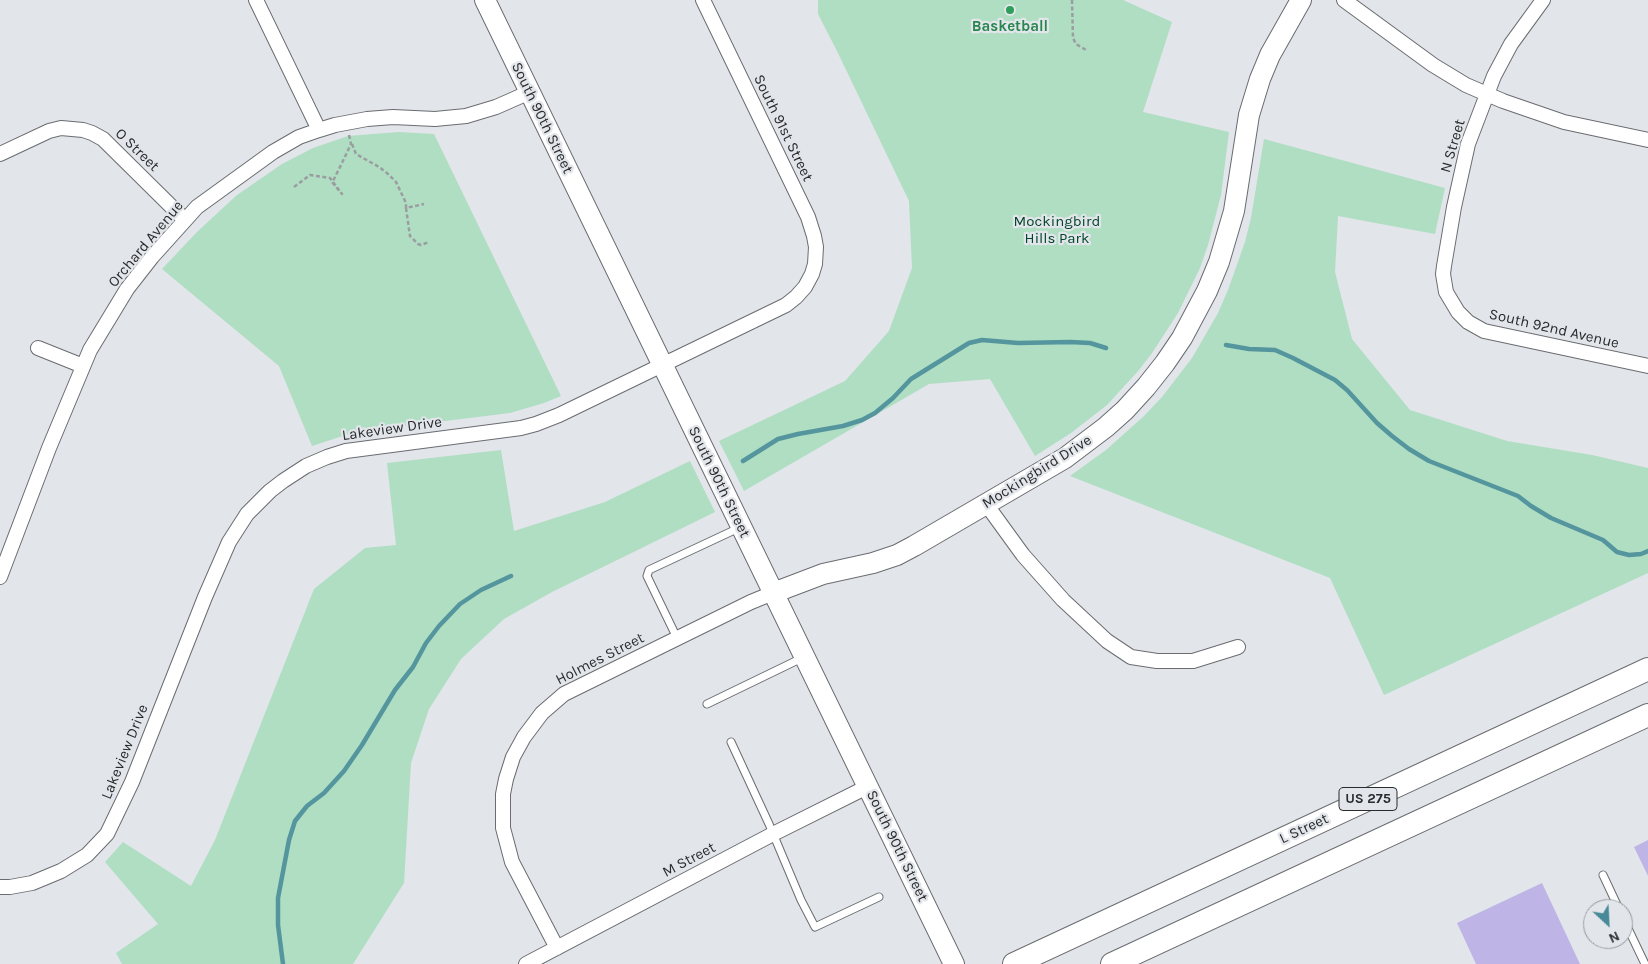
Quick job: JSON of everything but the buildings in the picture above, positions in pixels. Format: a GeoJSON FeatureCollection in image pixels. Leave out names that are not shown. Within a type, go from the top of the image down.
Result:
{"type":"FeatureCollection","features":[{"type":"Feature","properties":{"kind":"main road","name":"L Street"},"geometry":{"type":"LineString","coordinates":[[1014,964],[1648,669]]}},
{"type":"Feature","properties":{"kind":"main road","name":"US 275"},"geometry":{"type":"LineString","coordinates":[[1112,964],[1648,715]]}},
{"type":"Feature","properties":{"kind":"street"},"geometry":{"type":"LineString","coordinates":[[256,0],[319,130]]}},
{"type":"Feature","properties":{"kind":"street","name":"South 90th Street"},"geometry":{"type":"LineString","coordinates":[[485,0],[954,964]]}},
{"type":"Feature","properties":{"kind":"street","name":"South 91st Street"},"geometry":{"type":"LineString","coordinates":[[703,0],[808,217],[816,247],[815,264],[812,274]]}},
{"type":"Feature","properties":{"kind":"street","name":"Mockingbird Drive"},"geometry":{"type":"LineString","coordinates":[[773,593],[824,574],[873,563],[897,555],[1065,458],[1106,427],[1146,387],[1182,338],[1207,291],[1226,240],[1234,211],[1249,115],[1260,79],[1270,56],[1301,0]]}},
{"type":"Feature","properties":{"kind":"street"},"geometry":{"type":"LineString","coordinates":[[1344,0],[1433,65],[1466,85],[1502,101],[1564,122],[1648,140]]}},
{"type":"Feature","properties":{"kind":"street","name":"N Street"},"geometry":{"type":"LineString","coordinates":[[1458,312],[1446,292],[1443,274],[1454,207],[1468,144],[1494,76],[1511,44],[1543,0]]}},
{"type":"Feature","properties":{"kind":"street","name":"Orchard Avenue"},"geometry":{"type":"LineString","coordinates":[[0,577],[49,448],[83,366],[104,325],[152,257],[197,207],[273,152],[299,137],[335,124],[393,117],[435,119],[466,116],[496,107],[530,92]]}},
{"type":"Feature","properties":{"kind":"street","name":"O Street"},"geometry":{"type":"LineString","coordinates":[[0,154],[49,131],[61,128],[83,130],[103,139],[185,220]]}},
{"type":"Feature","properties":{"kind":"street","name":"Lakeview Drive"},"geometry":{"type":"LineString","coordinates":[[0,887],[32,883],[61,872],[87,855],[107,834],[132,782],[205,597],[229,542],[247,514],[270,491],[306,466],[346,451],[521,428],[559,415],[786,305],[796,297],[812,274]]}},
{"type":"Feature","properties":{"kind":"street","name":"South 92nd Avenue"},"geometry":{"type":"LineString","coordinates":[[1458,312],[1468,322],[1484,331],[1648,366]]}},
{"type":"Feature","properties":{"kind":"street"},"geometry":{"type":"LineString","coordinates":[[38,348],[83,366]]}},
{"type":"Feature","properties":{"kind":"street"},"geometry":{"type":"LineString","coordinates":[[986,504],[1023,555],[1064,600],[1108,641],[1130,657],[1157,661],[1193,661],[1238,646]]}},
{"type":"Feature","properties":{"kind":"street","name":"Holmes Street"},"geometry":{"type":"LineString","coordinates":[[557,948],[512,862],[506,845],[502,818],[503,794],[509,767],[524,737],[542,713],[557,699],[578,686],[773,593]]}},
{"type":"Feature","properties":{"kind":"street","name":"M Street"},"geometry":{"type":"LineString","coordinates":[[526,964],[773,834],[869,786]]}},
{"type":"Feature","properties":{"kind":"lane"},"geometry":{"type":"LineString","coordinates":[[677,638],[647,576],[649,570],[741,527]]}},
{"type":"Feature","properties":{"kind":"lane"},"geometry":{"type":"LineString","coordinates":[[707,704],[804,656]]}},
{"type":"Feature","properties":{"kind":"lane"},"geometry":{"type":"LineString","coordinates":[[731,742],[801,900],[815,926],[879,897]]}},
{"type":"Feature","properties":{"kind":"lane"},"geometry":{"type":"LineString","coordinates":[[1603,875],[1614,899]]}},
{"type":"Feature","properties":{"kind":"lane"},"geometry":{"type":"LineString","coordinates":[[1633,939],[1645,964]]}},
{"type":"Feature","properties":{"kind":"path"},"geometry":{"type":"LineString","coordinates":[[1072,0],[1073,38],[1076,44],[1086,50]]}},
{"type":"Feature","properties":{"kind":"path"},"geometry":{"type":"LineString","coordinates":[[349,135],[356,154],[379,167],[396,182],[406,208],[410,236],[421,245],[429,242]]}},
{"type":"Feature","properties":{"kind":"path"},"geometry":{"type":"LineString","coordinates":[[294,187],[310,175],[330,178],[334,184],[342,194],[332,182],[334,180],[352,144]]}},
{"type":"Feature","properties":{"kind":"path"},"geometry":{"type":"LineString","coordinates":[[406,208],[424,204]]}},
{"type":"Feature","properties":{"kind":"green space","name":"Mockingbird Hills Park"},"geometry":{"type":"Polygon","coordinates":[[[818,0],[1123,0],[1172,22],[1143,112],[1229,132],[1221,195],[1208,245],[1200,268],[1178,313],[1139,370],[1107,405],[1071,433],[1035,456],[990,379],[929,384],[744,491],[719,441],[845,381],[889,331],[912,268],[909,201],[818,14],[818,0]]]}},
{"type":"Feature","properties":{"kind":"green space"},"geometry":{"type":"Polygon","coordinates":[[[399,132],[434,134],[561,396],[510,413],[355,432],[312,446],[279,366],[162,269],[197,232],[237,195],[282,164],[313,148],[348,136],[399,132]]]}},
{"type":"Feature","properties":{"kind":"green space"},"geometry":{"type":"Polygon","coordinates":[[[1264,139],[1445,188],[1435,234],[1338,216],[1335,272],[1352,339],[1410,410],[1507,441],[1592,455],[1648,468],[1648,573],[1384,695],[1330,578],[1070,476],[1106,450],[1162,397],[1192,358],[1218,313],[1245,242],[1251,218],[1264,139]]]}},
{"type":"Feature","properties":{"kind":"green space"},"geometry":{"type":"Polygon","coordinates":[[[501,450],[514,531],[605,502],[690,461],[715,512],[552,592],[504,619],[461,659],[429,709],[411,763],[404,883],[353,964],[122,964],[116,953],[158,924],[105,862],[123,842],[191,886],[215,840],[314,589],[365,548],[396,545],[387,463],[501,450]]]}},
{"type":"Feature","properties":{"kind":"waterway"},"geometry":{"type":"LineString","coordinates":[[743,461],[778,439],[843,426],[862,420],[875,413],[893,398],[911,379],[969,343],[982,340],[1018,343],[1070,342],[1090,343],[1106,348]]}},
{"type":"Feature","properties":{"kind":"waterway"},"geometry":{"type":"LineString","coordinates":[[1226,345],[1249,349],[1275,350],[1293,358],[1335,380],[1392,436],[1429,461],[1518,496],[1551,518],[1603,540],[1617,552],[1629,555],[1648,551]]}},
{"type":"Feature","properties":{"kind":"waterway"},"geometry":{"type":"LineString","coordinates":[[283,964],[278,925],[278,898],[289,840],[295,821],[307,806],[324,793],[344,771],[395,690],[413,667],[426,643],[439,626],[460,604],[481,590],[511,576]]}},
{"type":"Feature","properties":{"kind":"place","name":"Basketball"},"geometry":{"type":"Point","coordinates":[1010,10]}}]}
